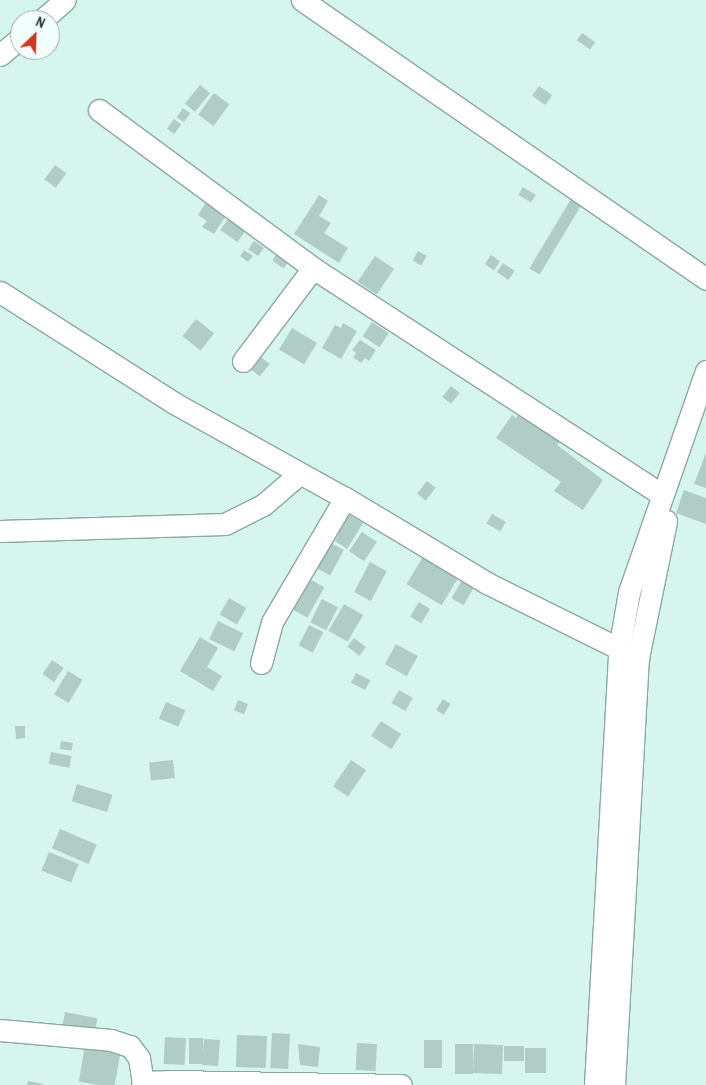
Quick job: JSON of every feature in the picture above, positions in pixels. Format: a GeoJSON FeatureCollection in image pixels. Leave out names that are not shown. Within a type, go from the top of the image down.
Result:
{"type":"FeatureCollection","features":[{"type":"Feature","properties":{"kind":"street"},"geometry":{"type":"LineString","coordinates":[[54,10],[65,0]]}},
{"type":"Feature","properties":{"kind":"street"},"geometry":{"type":"LineString","coordinates":[[302,0],[706,279]]}},
{"type":"Feature","properties":{"kind":"street"},"geometry":{"type":"LineString","coordinates":[[0,55],[10,46]]}},
{"type":"Feature","properties":{"kind":"street"},"geometry":{"type":"LineString","coordinates":[[99,110],[313,268],[662,495]]}},
{"type":"Feature","properties":{"kind":"street"},"geometry":{"type":"LineString","coordinates":[[243,361],[313,268]]}},
{"type":"Feature","properties":{"kind":"street"},"geometry":{"type":"LineString","coordinates":[[0,292],[174,403],[345,498],[487,584],[629,654]]}},
{"type":"Feature","properties":{"kind":"street"},"geometry":{"type":"LineString","coordinates":[[614,1085],[630,592],[706,372]]}},
{"type":"Feature","properties":{"kind":"street"},"geometry":{"type":"LineString","coordinates":[[595,1085],[629,654],[665,526],[706,410]]}},
{"type":"Feature","properties":{"kind":"street"},"geometry":{"type":"LineString","coordinates":[[0,531],[224,524],[263,504],[299,474]]}},
{"type":"Feature","properties":{"kind":"street"},"geometry":{"type":"LineString","coordinates":[[260,663],[272,622],[345,498]]}},
{"type":"Feature","properties":{"kind":"street"},"geometry":{"type":"LineString","coordinates":[[0,1030],[111,1040],[130,1046],[139,1058],[142,1084],[401,1085]]}},
{"type":"Feature","properties":{"kind":"building"},"geometry":{"type":"Polygon","coordinates":[[[582,33],[595,42],[590,50],[577,40],[582,33]]]}},
{"type":"Feature","properties":{"kind":"building"},"geometry":{"type":"Polygon","coordinates":[[[200,85],[210,93],[195,112],[185,104],[200,85]]]}},
{"type":"Feature","properties":{"kind":"building"},"geometry":{"type":"Polygon","coordinates":[[[539,86],[552,95],[545,105],[532,96],[539,86]]]}},
{"type":"Feature","properties":{"kind":"building"},"geometry":{"type":"Polygon","coordinates":[[[214,93],[229,104],[214,126],[198,115],[214,93]]]}},
{"type":"Feature","properties":{"kind":"building"},"geometry":{"type":"Polygon","coordinates":[[[183,108],[190,113],[184,122],[177,117],[183,108]]]}},
{"type":"Feature","properties":{"kind":"building"},"geometry":{"type":"Polygon","coordinates":[[[174,119],[181,124],[174,134],[167,129],[174,119]]]}},
{"type":"Feature","properties":{"kind":"building"},"geometry":{"type":"Polygon","coordinates":[[[55,165],[66,173],[56,188],[44,180],[55,165]]]}},
{"type":"Feature","properties":{"kind":"building"},"geometry":{"type":"Polygon","coordinates":[[[523,187],[536,195],[531,203],[518,195],[523,187]]]}},
{"type":"Feature","properties":{"kind":"building"},"geometry":{"type":"Polygon","coordinates":[[[319,195],[328,201],[319,216],[331,223],[324,233],[348,248],[339,263],[294,234],[319,195]]]}},
{"type":"Feature","properties":{"kind":"building"},"geometry":{"type":"Polygon","coordinates":[[[571,199],[581,205],[540,275],[529,268],[571,199]]]}},
{"type":"Feature","properties":{"kind":"building"},"geometry":{"type":"Polygon","coordinates":[[[207,201],[227,214],[214,234],[202,227],[207,221],[198,215],[207,201]]]}},
{"type":"Feature","properties":{"kind":"building"},"geometry":{"type":"Polygon","coordinates":[[[230,216],[247,228],[237,242],[220,230],[230,216]]]}},
{"type":"Feature","properties":{"kind":"building"},"geometry":{"type":"Polygon","coordinates":[[[254,241],[264,248],[258,256],[248,249],[254,241]]]}},
{"type":"Feature","properties":{"kind":"building"},"geometry":{"type":"Polygon","coordinates":[[[280,249],[292,257],[284,268],[272,261],[280,249]]]}},
{"type":"Feature","properties":{"kind":"building"},"geometry":{"type":"Polygon","coordinates":[[[244,250],[253,256],[248,262],[240,256],[244,250]]]}},
{"type":"Feature","properties":{"kind":"building"},"geometry":{"type":"Polygon","coordinates":[[[418,251],[427,256],[421,265],[413,261],[418,251]]]}},
{"type":"Feature","properties":{"kind":"building"},"geometry":{"type":"Polygon","coordinates":[[[491,255],[500,261],[494,270],[485,264],[491,255]]]}},
{"type":"Feature","properties":{"kind":"building"},"geometry":{"type":"Polygon","coordinates":[[[375,256],[394,269],[377,295],[358,282],[375,256]]]}},
{"type":"Feature","properties":{"kind":"building"},"geometry":{"type":"Polygon","coordinates":[[[503,263],[515,271],[508,280],[497,272],[503,263]]]}},
{"type":"Feature","properties":{"kind":"building"},"geometry":{"type":"Polygon","coordinates":[[[196,319],[214,333],[201,350],[182,336],[196,319]]]}},
{"type":"Feature","properties":{"kind":"building"},"geometry":{"type":"Polygon","coordinates":[[[372,322],[389,333],[380,347],[363,336],[372,322]]]}},
{"type":"Feature","properties":{"kind":"building"},"geometry":{"type":"Polygon","coordinates":[[[343,323],[357,331],[341,359],[322,348],[335,325],[341,328],[343,323]]]}},
{"type":"Feature","properties":{"kind":"building"},"geometry":{"type":"Polygon","coordinates":[[[292,328],[317,343],[304,364],[279,349],[292,328]]]}},
{"type":"Feature","properties":{"kind":"building"},"geometry":{"type":"Polygon","coordinates":[[[360,340],[376,350],[369,361],[365,358],[361,363],[353,357],[356,353],[352,350],[360,340]]]}},
{"type":"Feature","properties":{"kind":"building"},"geometry":{"type":"Polygon","coordinates":[[[261,357],[270,364],[260,376],[251,370],[261,357]]]}},
{"type":"Feature","properties":{"kind":"building"},"geometry":{"type":"Polygon","coordinates":[[[451,386],[460,393],[451,404],[442,397],[451,386]]]}},
{"type":"Feature","properties":{"kind":"building"},"geometry":{"type":"Polygon","coordinates":[[[520,412],[562,439],[557,445],[603,480],[583,510],[554,491],[561,482],[496,438],[512,415],[516,418],[520,412]]]}},
{"type":"Feature","properties":{"kind":"building"},"geometry":{"type":"Polygon","coordinates":[[[706,453],[706,488],[694,484],[706,453]]]}},
{"type":"Feature","properties":{"kind":"building"},"geometry":{"type":"Polygon","coordinates":[[[427,481],[436,488],[426,500],[417,494],[427,481]]]}},
{"type":"Feature","properties":{"kind":"building"},"geometry":{"type":"Polygon","coordinates":[[[684,490],[706,498],[706,524],[676,513],[684,490]]]}},
{"type":"Feature","properties":{"kind":"building"},"geometry":{"type":"Polygon","coordinates":[[[346,513],[363,523],[347,549],[335,541],[339,534],[335,532],[346,513]]]}},
{"type":"Feature","properties":{"kind":"building"},"geometry":{"type":"Polygon","coordinates":[[[492,514],[506,522],[500,532],[486,524],[492,514]]]}},
{"type":"Feature","properties":{"kind":"building"},"geometry":{"type":"Polygon","coordinates":[[[362,532],[377,542],[364,561],[349,551],[362,532]]]}},
{"type":"Feature","properties":{"kind":"building"},"geometry":{"type":"Polygon","coordinates":[[[327,541],[344,550],[330,576],[313,567],[327,541]]]}},
{"type":"Feature","properties":{"kind":"building"},"geometry":{"type":"Polygon","coordinates":[[[424,555],[459,576],[442,605],[406,584],[424,555]]]}},
{"type":"Feature","properties":{"kind":"building"},"geometry":{"type":"Polygon","coordinates":[[[370,562],[387,571],[371,601],[354,592],[370,562]]]}},
{"type":"Feature","properties":{"kind":"building"},"geometry":{"type":"Polygon","coordinates":[[[306,577],[324,587],[307,618],[289,608],[306,577]]]}},
{"type":"Feature","properties":{"kind":"building"},"geometry":{"type":"Polygon","coordinates":[[[462,580],[474,587],[464,605],[452,598],[462,580]]]}},
{"type":"Feature","properties":{"kind":"building"},"geometry":{"type":"Polygon","coordinates":[[[229,598],[246,608],[237,624],[219,614],[229,598]]]}},
{"type":"Feature","properties":{"kind":"building"},"geometry":{"type":"Polygon","coordinates":[[[322,599],[338,607],[326,630],[310,622],[322,599]]]}},
{"type":"Feature","properties":{"kind":"building"},"geometry":{"type":"Polygon","coordinates":[[[419,602],[430,609],[421,623],[410,616],[419,602]]]}},
{"type":"Feature","properties":{"kind":"building"},"geometry":{"type":"Polygon","coordinates":[[[344,604],[363,615],[348,642],[328,631],[344,604]]]}},
{"type":"Feature","properties":{"kind":"building"},"geometry":{"type":"Polygon","coordinates":[[[218,621],[243,633],[234,651],[209,639],[218,621]]]}},
{"type":"Feature","properties":{"kind":"building"},"geometry":{"type":"Polygon","coordinates":[[[309,625],[323,632],[313,653],[299,645],[309,625]]]}},
{"type":"Feature","properties":{"kind":"building"},"geometry":{"type":"Polygon","coordinates":[[[200,637],[218,648],[207,667],[222,676],[213,691],[180,671],[200,637]]]}},
{"type":"Feature","properties":{"kind":"building"},"geometry":{"type":"Polygon","coordinates":[[[354,638],[366,647],[359,656],[347,647],[354,638]]]}},
{"type":"Feature","properties":{"kind":"building"},"geometry":{"type":"Polygon","coordinates":[[[396,644],[418,656],[407,676],[385,664],[396,644]]]}},
{"type":"Feature","properties":{"kind":"building"},"geometry":{"type":"Polygon","coordinates":[[[52,660],[64,668],[54,682],[42,674],[52,660]]]}},
{"type":"Feature","properties":{"kind":"building"},"geometry":{"type":"Polygon","coordinates":[[[68,671],[83,680],[69,703],[54,694],[68,671]]]}},
{"type":"Feature","properties":{"kind":"building"},"geometry":{"type":"Polygon","coordinates":[[[356,673],[370,680],[365,690],[351,683],[356,673]]]}},
{"type":"Feature","properties":{"kind":"building"},"geometry":{"type":"Polygon","coordinates":[[[399,690],[413,698],[405,711],[392,703],[399,690]]]}},
{"type":"Feature","properties":{"kind":"building"},"geometry":{"type":"Polygon","coordinates":[[[443,699],[451,704],[444,715],[436,710],[443,699]]]}},
{"type":"Feature","properties":{"kind":"building"},"geometry":{"type":"Polygon","coordinates":[[[238,700],[248,704],[244,714],[234,710],[238,700]]]}},
{"type":"Feature","properties":{"kind":"building"},"geometry":{"type":"Polygon","coordinates":[[[166,702],[185,710],[178,727],[159,719],[166,702]]]}},
{"type":"Feature","properties":{"kind":"building"},"geometry":{"type":"Polygon","coordinates":[[[381,721],[401,734],[391,749],[371,736],[381,721]]]}},
{"type":"Feature","properties":{"kind":"building"},"geometry":{"type":"Polygon","coordinates":[[[15,726],[25,726],[25,738],[16,739],[15,726]]]}},
{"type":"Feature","properties":{"kind":"building"},"geometry":{"type":"Polygon","coordinates":[[[61,741],[73,743],[72,751],[60,749],[61,741]]]}},
{"type":"Feature","properties":{"kind":"building"},"geometry":{"type":"Polygon","coordinates":[[[51,752],[72,756],[69,768],[49,764],[51,752]]]}},
{"type":"Feature","properties":{"kind":"building"},"geometry":{"type":"Polygon","coordinates":[[[173,760],[175,778],[151,780],[149,763],[173,760]]]}},
{"type":"Feature","properties":{"kind":"building"},"geometry":{"type":"Polygon","coordinates":[[[351,760],[366,770],[348,797],[333,787],[351,760]]]}},
{"type":"Feature","properties":{"kind":"building"},"geometry":{"type":"Polygon","coordinates":[[[77,784],[112,795],[107,812],[72,801],[77,784]]]}},
{"type":"Feature","properties":{"kind":"building"},"geometry":{"type":"Polygon","coordinates":[[[60,829],[97,845],[89,864],[52,848],[60,829]]]}},
{"type":"Feature","properties":{"kind":"building"},"geometry":{"type":"Polygon","coordinates":[[[49,852],[79,864],[71,883],[42,871],[49,852]]]}},
{"type":"Feature","properties":{"kind":"building"},"geometry":{"type":"Polygon","coordinates":[[[65,1012],[97,1018],[94,1037],[61,1031],[65,1012]]]}},
{"type":"Feature","properties":{"kind":"building"},"geometry":{"type":"Polygon","coordinates":[[[272,1033],[290,1034],[288,1069],[270,1068],[272,1033]]]}},
{"type":"Feature","properties":{"kind":"building"},"geometry":{"type":"Polygon","coordinates":[[[237,1035],[267,1036],[266,1068],[236,1067],[237,1035]]]}},
{"type":"Feature","properties":{"kind":"building"},"geometry":{"type":"Polygon","coordinates":[[[165,1037],[186,1038],[185,1065],[164,1064],[165,1037]]]}},
{"type":"Feature","properties":{"kind":"building"},"geometry":{"type":"Polygon","coordinates":[[[189,1038],[203,1038],[203,1064],[189,1064],[189,1038]]]}},
{"type":"Feature","properties":{"kind":"building"},"geometry":{"type":"Polygon","coordinates":[[[204,1039],[220,1040],[218,1066],[202,1065],[204,1039]]]}},
{"type":"Feature","properties":{"kind":"building"},"geometry":{"type":"Polygon","coordinates":[[[424,1040],[442,1040],[442,1068],[424,1068],[424,1040]]]}},
{"type":"Feature","properties":{"kind":"building"},"geometry":{"type":"Polygon","coordinates":[[[357,1043],[377,1044],[376,1071],[356,1070],[357,1043]]]}},
{"type":"Feature","properties":{"kind":"building"},"geometry":{"type":"Polygon","coordinates":[[[298,1044],[320,1047],[318,1067],[300,1065],[298,1044]]]}},
{"type":"Feature","properties":{"kind":"building"},"geometry":{"type":"Polygon","coordinates":[[[455,1044],[473,1044],[473,1074],[455,1074],[455,1044]]]}},
{"type":"Feature","properties":{"kind":"building"},"geometry":{"type":"Polygon","coordinates":[[[474,1044],[503,1045],[502,1074],[473,1073],[474,1044]]]}},
{"type":"Feature","properties":{"kind":"building"},"geometry":{"type":"Polygon","coordinates":[[[85,1046],[120,1052],[115,1085],[99,1085],[79,1081],[85,1046]]]}},
{"type":"Feature","properties":{"kind":"building"},"geometry":{"type":"Polygon","coordinates":[[[504,1046],[524,1046],[524,1061],[504,1061],[504,1046]]]}},
{"type":"Feature","properties":{"kind":"building"},"geometry":{"type":"Polygon","coordinates":[[[525,1048],[546,1048],[546,1073],[525,1073],[525,1048]]]}},
{"type":"Feature","properties":{"kind":"building"},"geometry":{"type":"Polygon","coordinates":[[[28,1081],[43,1084],[43,1085],[27,1085],[28,1081]]]}}]}
